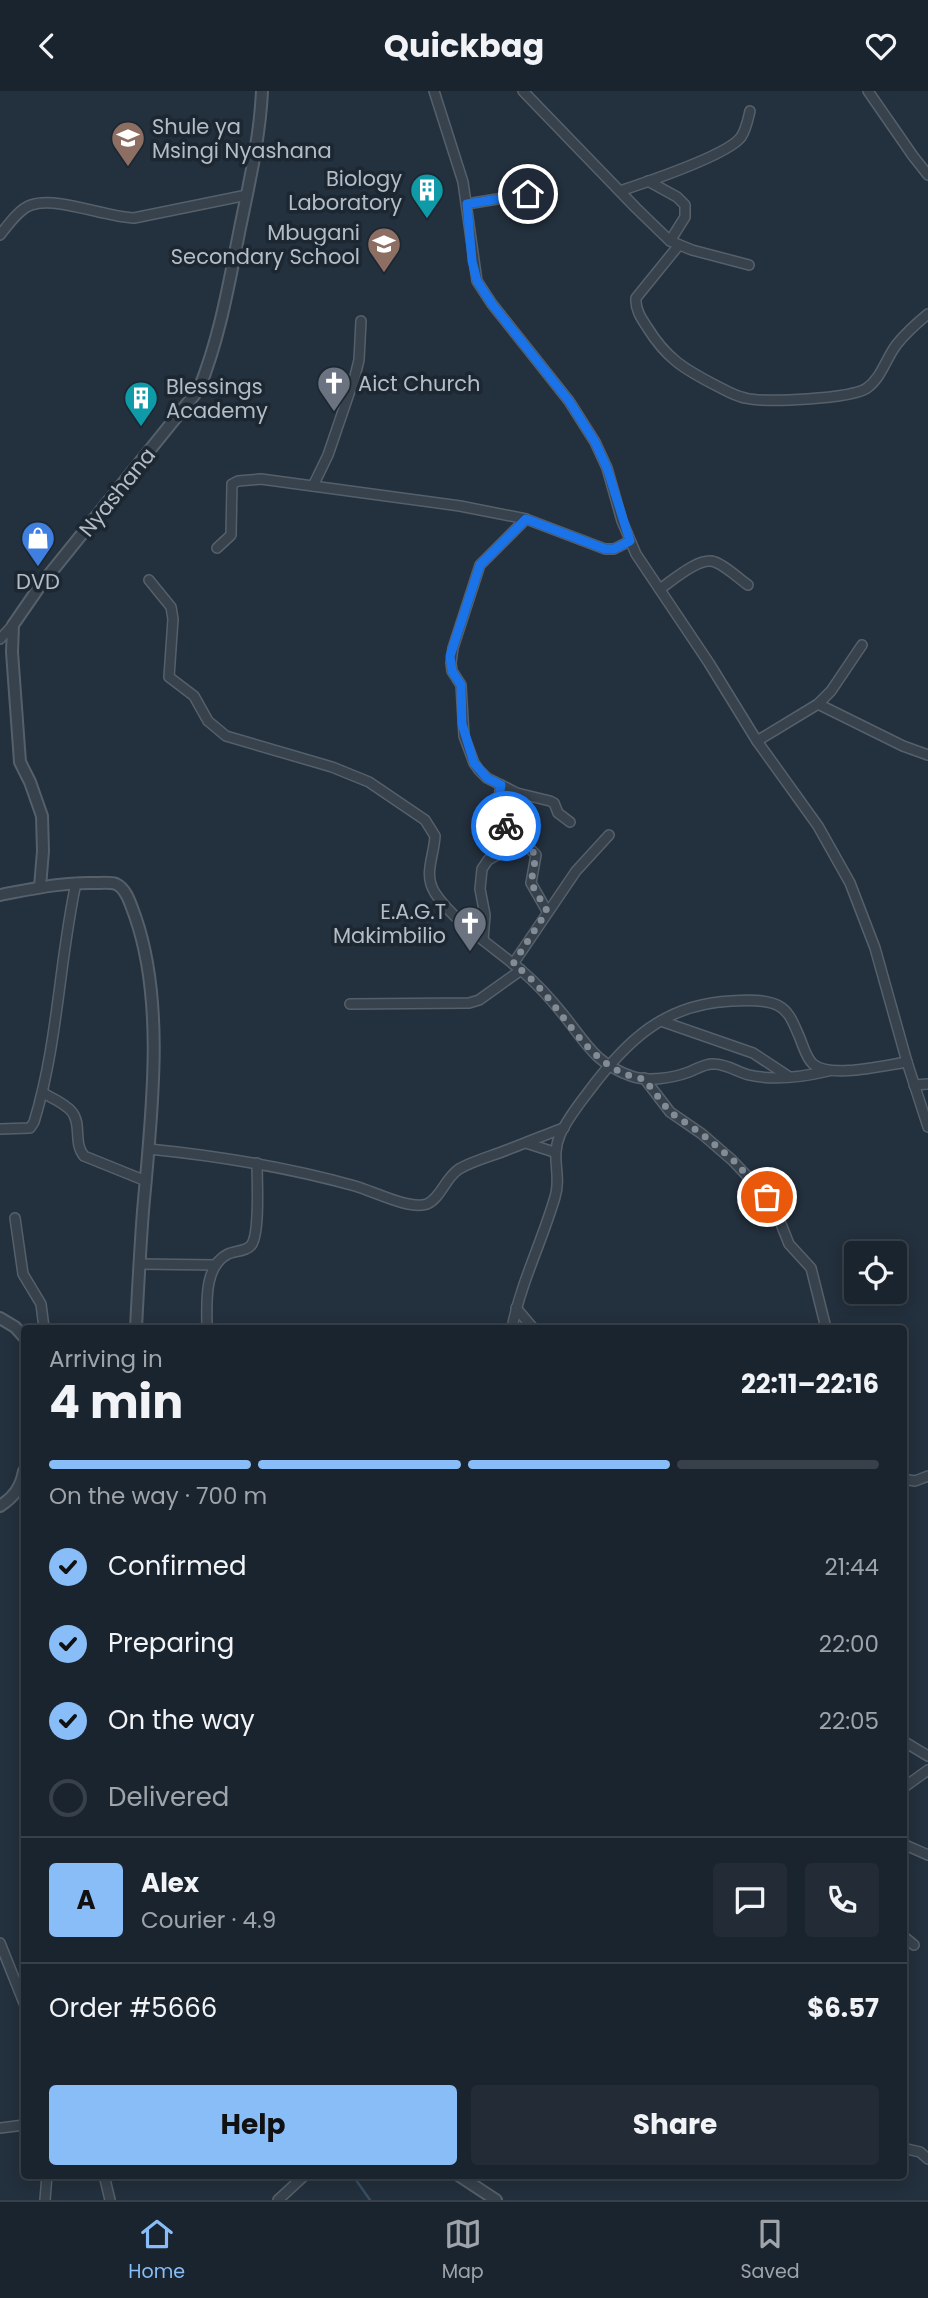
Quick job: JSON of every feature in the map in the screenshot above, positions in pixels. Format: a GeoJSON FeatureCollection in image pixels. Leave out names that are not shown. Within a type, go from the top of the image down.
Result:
{"type":"FeatureCollection","features":[{"type":"Feature","properties":{"kind":"street","name":"Nyashana"},"geometry":{"type":"LineString","coordinates":[[13,625],[40,586],[200,389],[213,354],[247,195],[262,91]]}},
{"type":"Feature","properties":{"kind":"street"},"geometry":{"type":"LineString","coordinates":[[434,91],[463,182],[472,261],[477,281],[569,401],[595,442],[607,468],[636,554],[757,741],[818,826],[850,883],[875,948],[928,1127]]}},
{"type":"Feature","properties":{"kind":"street"},"geometry":{"type":"LineString","coordinates":[[523,91],[674,243],[749,265]]}},
{"type":"Feature","properties":{"kind":"street"},"geometry":{"type":"LineString","coordinates":[[868,91],[928,175]]}},
{"type":"Feature","properties":{"kind":"street"},"geometry":{"type":"LineString","coordinates":[[620,191],[708,157],[736,142],[745,131],[750,111]]}},
{"type":"Feature","properties":{"kind":"street"},"geometry":{"type":"LineString","coordinates":[[648,181],[677,197],[684,205],[685,217],[674,243],[636,298],[638,311],[657,342],[672,359],[685,369],[736,396],[748,399],[822,398],[866,389],[879,376],[897,345],[928,314]]}},
{"type":"Feature","properties":{"kind":"street"},"geometry":{"type":"LineString","coordinates":[[467,204],[528,194]]}},
{"type":"Feature","properties":{"kind":"street"},"geometry":{"type":"LineString","coordinates":[[0,235],[30,205],[48,202],[117,217],[134,218],[247,195]]}},
{"type":"Feature","properties":{"kind":"street"},"geometry":{"type":"LineString","coordinates":[[313,486],[328,455],[357,368],[361,321]]}},
{"type":"Feature","properties":{"kind":"street"},"geometry":{"type":"LineString","coordinates":[[217,548],[231,535],[232,484],[247,479],[460,506],[526,519],[605,549],[614,549],[630,541]]}},
{"type":"Feature","properties":{"kind":"street"},"geometry":{"type":"LineString","coordinates":[[526,519],[480,565],[450,656],[452,671],[461,685],[462,724],[474,763],[487,778],[517,793],[554,803],[558,813],[570,822]]}},
{"type":"Feature","properties":{"kind":"street"},"geometry":{"type":"LineString","coordinates":[[660,589],[698,563],[707,560],[717,563],[748,585]]}},
{"type":"Feature","properties":{"kind":"street"},"geometry":{"type":"LineString","coordinates":[[149,580],[171,607],[173,641],[169,677],[194,696],[208,722],[226,736],[242,742],[332,767],[369,782],[425,820],[435,837],[428,870],[430,882],[442,902],[517,967],[562,1013],[587,1048],[597,1057],[633,1077],[644,1079],[682,1074],[715,1063],[751,1075],[801,1077],[828,1071],[907,1062]]}},
{"type":"Feature","properties":{"kind":"street"},"geometry":{"type":"LineString","coordinates":[[0,639],[13,625]]}},
{"type":"Feature","properties":{"kind":"street"},"geometry":{"type":"LineString","coordinates":[[13,625],[13,673],[20,762],[42,816],[40,887]]}},
{"type":"Feature","properties":{"kind":"street"},"geometry":{"type":"LineString","coordinates":[[757,741],[818,704],[831,691],[862,645]]}},
{"type":"Feature","properties":{"kind":"street"},"geometry":{"type":"LineString","coordinates":[[818,704],[903,746],[928,755]]}},
{"type":"Feature","properties":{"kind":"street"},"geometry":{"type":"LineString","coordinates":[[501,785],[498,813],[511,833],[536,855],[531,883],[547,911]]}},
{"type":"Feature","properties":{"kind":"street"},"geometry":{"type":"LineString","coordinates":[[350,1004],[469,1003],[479,1000],[517,967],[547,911],[576,871],[609,835]]}},
{"type":"Feature","properties":{"kind":"street"},"geometry":{"type":"LineString","coordinates":[[483,940],[485,915],[479,881],[482,869],[488,860],[521,842]]}},
{"type":"Feature","properties":{"kind":"street"},"geometry":{"type":"LineString","coordinates":[[0,1129],[30,1128],[43,1093],[67,924],[76,883]]}},
{"type":"Feature","properties":{"kind":"street"},"geometry":{"type":"LineString","coordinates":[[0,895],[76,883],[109,883],[121,888],[130,903],[141,934],[152,1001],[152,1055],[149,1149],[136,1325]]}},
{"type":"Feature","properties":{"kind":"street"},"geometry":{"type":"LineString","coordinates":[[513,1325],[530,1263],[555,1198],[557,1183],[554,1151],[564,1128],[609,1064],[640,1033],[696,1006],[718,1001],[764,1002],[778,1006],[789,1016],[811,1062],[828,1071]]}},
{"type":"Feature","properties":{"kind":"street"},"geometry":{"type":"LineString","coordinates":[[661,1021],[753,1053],[789,1077]]}},
{"type":"Feature","properties":{"kind":"street"},"geometry":{"type":"LineString","coordinates":[[644,1079],[670,1112],[733,1160],[767,1197],[775,1209],[789,1244],[811,1268],[825,1325]]}},
{"type":"Feature","properties":{"kind":"street"},"geometry":{"type":"LineString","coordinates":[[914,1085],[928,1084]]}},
{"type":"Feature","properties":{"kind":"street"},"geometry":{"type":"LineString","coordinates":[[43,1093],[71,1110],[75,1116],[78,1150],[84,1156],[146,1181]]}},
{"type":"Feature","properties":{"kind":"street"},"geometry":{"type":"LineString","coordinates":[[149,1149],[257,1163],[357,1186],[419,1205],[435,1198],[446,1180],[463,1167],[564,1128]]}},
{"type":"Feature","properties":{"kind":"street"},"geometry":{"type":"LineString","coordinates":[[526,1143],[554,1151]]}},
{"type":"Feature","properties":{"kind":"street"},"geometry":{"type":"LineString","coordinates":[[207,1325],[207,1294],[216,1265],[224,1256],[249,1247],[252,1243],[256,1228],[257,1163]]}},
{"type":"Feature","properties":{"kind":"street"},"geometry":{"type":"LineString","coordinates":[[15,1218],[23,1274],[41,1304],[44,1325]]}},
{"type":"Feature","properties":{"kind":"street"},"geometry":{"type":"LineString","coordinates":[[140,1264],[216,1265]]}},
{"type":"Feature","properties":{"kind":"street"},"geometry":{"type":"LineString","coordinates":[[516,1307],[531,1325]]}},
{"type":"Feature","properties":{"kind":"street"},"geometry":{"type":"LineString","coordinates":[[0,1318],[21,1334]]}},
{"type":"Feature","properties":{"kind":"street"},"geometry":{"type":"LineString","coordinates":[[907,1480],[915,1481],[928,1476]]}},
{"type":"Feature","properties":{"kind":"street"},"geometry":{"type":"LineString","coordinates":[[0,1506],[17,1492],[21,1480]]}},
{"type":"Feature","properties":{"kind":"street"},"geometry":{"type":"LineString","coordinates":[[907,1743],[928,1756]]}},
{"type":"Feature","properties":{"kind":"street"},"geometry":{"type":"LineString","coordinates":[[907,1785],[928,1770]]}},
{"type":"Feature","properties":{"kind":"street"},"geometry":{"type":"LineString","coordinates":[[907,1847],[928,1855]]}},
{"type":"Feature","properties":{"kind":"street"},"geometry":{"type":"LineString","coordinates":[[907,1939],[914,1945]]}},
{"type":"Feature","properties":{"kind":"street"},"geometry":{"type":"LineString","coordinates":[[0,1943],[21,1996]]}},
{"type":"Feature","properties":{"kind":"street"},"geometry":{"type":"LineString","coordinates":[[0,2128],[21,2125]]}},
{"type":"Feature","properties":{"kind":"street"},"geometry":{"type":"LineString","coordinates":[[907,2149],[920,2152],[928,2159]]}},
{"type":"Feature","properties":{"kind":"street"},"geometry":{"type":"LineString","coordinates":[[45,2200],[47,2179]]}},
{"type":"Feature","properties":{"kind":"street"},"geometry":{"type":"LineString","coordinates":[[105,2179],[110,2200]]}},
{"type":"Feature","properties":{"kind":"street"},"geometry":{"type":"LineString","coordinates":[[278,2200],[301,2179]]}},
{"type":"Feature","properties":{"kind":"street"},"geometry":{"type":"LineString","coordinates":[[464,2179],[496,2200]]}},
{"type":"Feature","properties":{"kind":"waterway"},"geometry":{"type":"LineString","coordinates":[[355,2179],[370,2200]]}},
{"type":"Feature","properties":{"kind":"way so far"},"geometry":{"type":"LineString","coordinates":[[506,826],[536,855],[531,883],[547,911],[513,964],[550,999],[587,1048],[597,1057],[633,1077],[644,1079],[670,1112],[733,1160],[767,1197]]}},
{"type":"Feature","properties":{"kind":"place","name":"Shule ya Msingi Nyashana"},"geometry":{"type":"Point","coordinates":[128,168]}},
{"type":"Feature","properties":{"kind":"place","name":"Biology Laboratory"},"geometry":{"type":"Point","coordinates":[427,220]}},
{"type":"Feature","properties":{"kind":"place","name":"Mbugani Secondary School"},"geometry":{"type":"Point","coordinates":[384,274]}},
{"type":"Feature","properties":{"kind":"place","name":"Aict Church"},"geometry":{"type":"Point","coordinates":[334,413]}},
{"type":"Feature","properties":{"kind":"place","name":"Blessings Academy"},"geometry":{"type":"Point","coordinates":[141,428]}},
{"type":"Feature","properties":{"kind":"place","name":"DVD"},"geometry":{"type":"Point","coordinates":[38,568]}},
{"type":"Feature","properties":{"kind":"place","name":"E.A.G.T Makimbilio"},"geometry":{"type":"Point","coordinates":[470,953]}},
{"type":"Feature","properties":{"kind":"route"},"geometry":{"type":"LineString","coordinates":[[506,826],[498,813],[497,805],[501,785],[487,778],[479,770],[468,749],[462,724],[461,685],[452,671],[450,656],[480,565],[526,519],[605,549],[622,547],[630,541],[607,468],[595,442],[569,401],[477,281],[472,261],[467,204],[528,194]]}}]}
